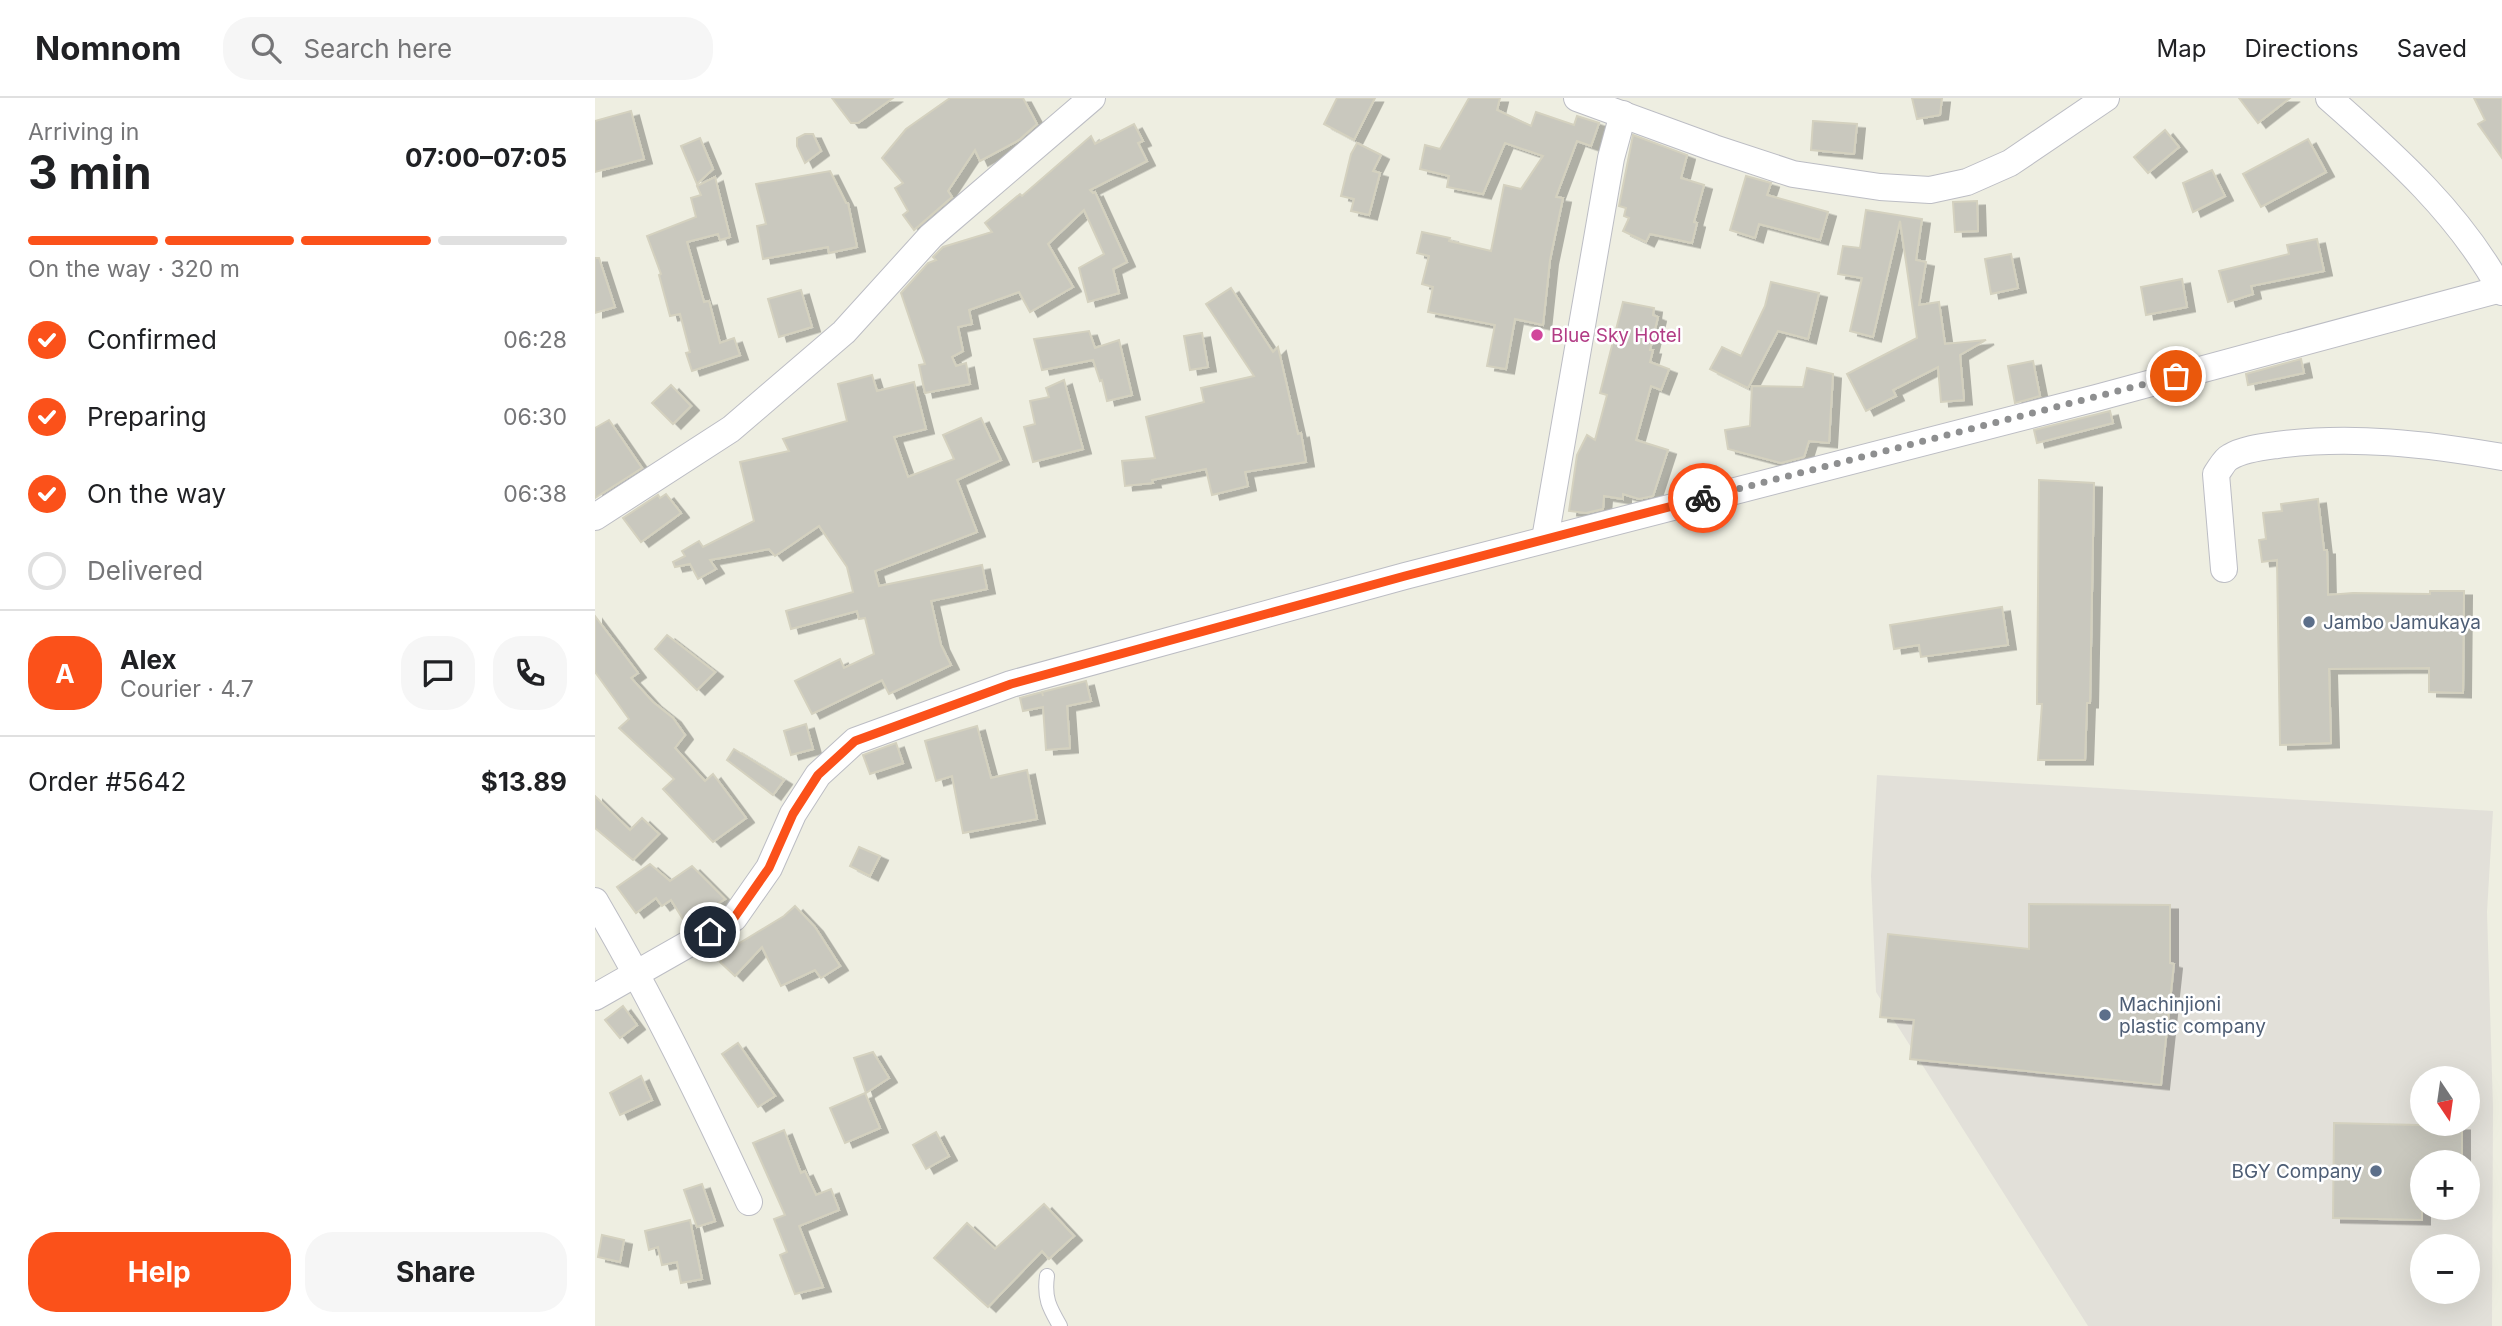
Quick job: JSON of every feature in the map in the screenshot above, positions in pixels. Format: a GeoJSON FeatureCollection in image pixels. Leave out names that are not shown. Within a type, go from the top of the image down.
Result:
{"type":"FeatureCollection","features":[{"type":"Feature","properties":{"kind":"street"},"geometry":{"type":"LineString","coordinates":[[595,517],[731,429],[844,332],[931,236],[1092,98]]}},
{"type":"Feature","properties":{"kind":"street"},"geometry":{"type":"LineString","coordinates":[[1577,98],[1793,174],[1880,187],[1930,190],[1967,182],[2010,163],[2106,98]]}},
{"type":"Feature","properties":{"kind":"street"},"geometry":{"type":"LineString","coordinates":[[595,997],[734,918],[769,868],[793,814],[818,775],[855,741],[1011,684],[1545,540],[2501,291],[2466,235],[2440,201],[2388,149],[2329,98]]}},
{"type":"Feature","properties":{"kind":"street"},"geometry":{"type":"LineString","coordinates":[[1545,540],[1611,158],[1623,114]]}},
{"type":"Feature","properties":{"kind":"street"},"geometry":{"type":"LineString","coordinates":[[2224,569],[2216,474],[2229,458],[2255,448],[2305,442],[2355,441],[2409,444],[2502,457]]}},
{"type":"Feature","properties":{"kind":"street"},"geometry":{"type":"LineString","coordinates":[[595,901],[691,1076],[749,1202]]}},
{"type":"Feature","properties":{"kind":"lane"},"geometry":{"type":"LineString","coordinates":[[1047,1276],[1044,1293],[1060,1326]]}},
{"type":"Feature","properties":{"kind":"shaded area"},"geometry":{"type":"Polygon","coordinates":[[[1877,775],[2493,811],[2487,912],[2493,1107],[2492,1326],[2088,1326],[1876,992],[1871,876],[1877,775]]]}},
{"type":"Feature","properties":{"kind":"building"},"geometry":{"type":"Polygon","coordinates":[[[832,98],[893,98],[858,123],[851,123],[832,98]]]}},
{"type":"Feature","properties":{"kind":"building"},"geometry":{"type":"Polygon","coordinates":[[[950,98],[1023,98],[1037,124],[1019,140],[980,161],[975,150],[948,191],[952,197],[914,230],[903,215],[908,211],[895,188],[903,183],[882,158],[906,129],[950,98]]]}},
{"type":"Feature","properties":{"kind":"building"},"geometry":{"type":"Polygon","coordinates":[[[1337,98],[1375,98],[1354,140],[1324,124],[1337,98]]]}},
{"type":"Feature","properties":{"kind":"building"},"geometry":{"type":"Polygon","coordinates":[[[1469,98],[1500,98],[1497,110],[1531,126],[1536,112],[1574,125],[1577,116],[1599,123],[1591,146],[1577,141],[1556,197],[1563,198],[1550,260],[1543,325],[1515,319],[1506,369],[1487,366],[1495,325],[1428,312],[1433,287],[1422,284],[1429,256],[1417,253],[1422,232],[1491,251],[1504,185],[1521,189],[1543,156],[1505,143],[1483,194],[1447,187],[1449,176],[1420,169],[1425,145],[1440,149],[1469,98]]]}},
{"type":"Feature","properties":{"kind":"building"},"geometry":{"type":"Polygon","coordinates":[[[1912,98],[1942,98],[1940,115],[1917,119],[1912,98]]]}},
{"type":"Feature","properties":{"kind":"building"},"geometry":{"type":"Polygon","coordinates":[[[2239,98],[2290,98],[2258,123],[2239,98]]]}},
{"type":"Feature","properties":{"kind":"building"},"geometry":{"type":"Polygon","coordinates":[[[2474,98],[2502,98],[2502,158],[2478,124],[2485,120],[2474,98]]]}},
{"type":"Feature","properties":{"kind":"building"},"geometry":{"type":"Polygon","coordinates":[[[631,111],[644,159],[595,172],[595,121],[631,111]]]}},
{"type":"Feature","properties":{"kind":"building"},"geometry":{"type":"Polygon","coordinates":[[[1813,121],[1857,124],[1854,154],[1811,150],[1813,121]]]}},
{"type":"Feature","properties":{"kind":"building"},"geometry":{"type":"Polygon","coordinates":[[[1134,124],[1143,141],[1138,143],[1147,161],[1090,190],[1095,192],[1127,262],[1113,269],[1119,293],[1088,302],[1079,268],[1104,254],[1084,210],[1048,244],[1073,287],[1030,312],[1019,292],[969,310],[972,324],[958,327],[963,351],[952,357],[956,366],[966,363],[970,384],[925,393],[919,365],[925,364],[901,293],[928,263],[936,260],[933,257],[943,247],[992,232],[985,223],[1020,194],[1022,196],[1091,136],[1095,144],[1134,124]]]}},
{"type":"Feature","properties":{"kind":"building"},"geometry":{"type":"Polygon","coordinates":[[[2165,130],[2179,147],[2148,173],[2134,157],[2165,130]]]}},
{"type":"Feature","properties":{"kind":"building"},"geometry":{"type":"Polygon","coordinates":[[[813,134],[821,151],[805,163],[797,146],[797,138],[813,134]]]}},
{"type":"Feature","properties":{"kind":"building"},"geometry":{"type":"Polygon","coordinates":[[[1633,135],[1687,155],[1681,178],[1704,185],[1694,222],[1697,223],[1692,243],[1650,234],[1646,242],[1623,231],[1629,218],[1624,216],[1626,208],[1619,206],[1633,135]]]}},
{"type":"Feature","properties":{"kind":"building"},"geometry":{"type":"Polygon","coordinates":[[[700,138],[713,169],[697,184],[681,146],[700,138]]]}},
{"type":"Feature","properties":{"kind":"building"},"geometry":{"type":"Polygon","coordinates":[[[2308,139],[2326,172],[2261,207],[2243,174],[2308,139]]]}},
{"type":"Feature","properties":{"kind":"building"},"geometry":{"type":"Polygon","coordinates":[[[1357,143],[1381,155],[1373,171],[1380,173],[1369,215],[1351,211],[1354,199],[1341,196],[1351,154],[1357,143]]]}},
{"type":"Feature","properties":{"kind":"building"},"geometry":{"type":"Polygon","coordinates":[[[2212,170],[2225,196],[2193,212],[2183,183],[2212,170]]]}},
{"type":"Feature","properties":{"kind":"building"},"geometry":{"type":"Polygon","coordinates":[[[830,171],[848,203],[857,247],[829,253],[828,247],[763,259],[757,226],[766,224],[756,184],[830,171]]]}},
{"type":"Feature","properties":{"kind":"building"},"geometry":{"type":"Polygon","coordinates":[[[1746,176],[1771,183],[1767,195],[1828,212],[1820,240],[1759,224],[1755,238],[1730,230],[1746,176]]]}},
{"type":"Feature","properties":{"kind":"building"},"geometry":{"type":"Polygon","coordinates":[[[715,177],[730,237],[720,240],[718,234],[687,242],[704,302],[709,301],[720,343],[734,338],[740,355],[692,371],[686,353],[690,352],[680,314],[670,316],[659,275],[661,274],[647,236],[696,217],[691,198],[701,195],[697,186],[715,177]]]}},
{"type":"Feature","properties":{"kind":"building"},"geometry":{"type":"Polygon","coordinates":[[[1977,201],[1978,231],[1955,232],[1953,202],[1977,201]]]}},
{"type":"Feature","properties":{"kind":"building"},"geometry":{"type":"Polygon","coordinates":[[[1866,210],[1922,219],[1916,260],[1926,262],[1919,305],[1939,302],[1945,344],[1986,340],[1960,355],[1964,400],[1941,402],[1938,367],[1893,390],[1896,396],[1866,411],[1847,374],[1917,338],[1900,221],[1873,337],[1850,331],[1862,278],[1838,274],[1843,246],[1860,248],[1866,210]]]}},
{"type":"Feature","properties":{"kind":"building"},"geometry":{"type":"Polygon","coordinates":[[[2317,239],[2324,271],[2251,286],[2253,294],[2228,302],[2219,271],[2289,254],[2287,245],[2317,239]]]}},
{"type":"Feature","properties":{"kind":"building"},"geometry":{"type":"Polygon","coordinates":[[[2011,254],[2018,288],[1991,294],[1985,259],[2011,254]]]}},
{"type":"Feature","properties":{"kind":"building"},"geometry":{"type":"Polygon","coordinates":[[[595,258],[599,258],[615,307],[595,313],[595,258]]]}},
{"type":"Feature","properties":{"kind":"building"},"geometry":{"type":"Polygon","coordinates":[[[2182,279],[2187,307],[2146,315],[2141,287],[2182,279]]]}},
{"type":"Feature","properties":{"kind":"building"},"geometry":{"type":"Polygon","coordinates":[[[1771,282],[1819,293],[1808,339],[1778,331],[1748,388],[1710,369],[1722,347],[1741,356],[1765,306],[1771,282]]]}},
{"type":"Feature","properties":{"kind":"building"},"geometry":{"type":"Polygon","coordinates":[[[1231,288],[1273,352],[1278,347],[1306,462],[1245,472],[1248,486],[1212,495],[1206,469],[1152,480],[1153,483],[1125,486],[1122,461],[1155,458],[1146,417],[1204,402],[1201,388],[1254,376],[1206,304],[1231,288]]]}},
{"type":"Feature","properties":{"kind":"building"},"geometry":{"type":"Polygon","coordinates":[[[801,290],[812,327],[779,337],[768,299],[801,290]]]}},
{"type":"Feature","properties":{"kind":"building"},"geometry":{"type":"Polygon","coordinates":[[[1623,302],[1654,308],[1653,315],[1658,317],[1650,350],[1653,350],[1650,362],[1669,369],[1661,390],[1651,386],[1636,440],[1668,450],[1653,496],[1639,499],[1623,494],[1623,499],[1604,496],[1603,509],[1586,513],[1569,511],[1577,455],[1587,435],[1595,440],[1607,395],[1600,393],[1623,302]]]}},
{"type":"Feature","properties":{"kind":"building"},"geometry":{"type":"Polygon","coordinates":[[[1089,331],[1095,348],[1119,340],[1132,395],[1107,401],[1093,360],[1042,370],[1034,339],[1089,331]]]}},
{"type":"Feature","properties":{"kind":"building"},"geometry":{"type":"Polygon","coordinates":[[[1202,333],[1208,367],[1190,370],[1184,336],[1202,333]]]}},
{"type":"Feature","properties":{"kind":"building"},"geometry":{"type":"Polygon","coordinates":[[[2301,359],[2304,373],[2248,385],[2246,374],[2301,359]]]}},
{"type":"Feature","properties":{"kind":"building"},"geometry":{"type":"Polygon","coordinates":[[[2033,361],[2040,396],[2015,403],[2008,366],[2033,361]]]}},
{"type":"Feature","properties":{"kind":"building"},"geometry":{"type":"Polygon","coordinates":[[[1807,368],[1833,374],[1829,443],[1809,441],[1804,457],[1781,463],[1728,449],[1725,430],[1750,426],[1752,386],[1803,387],[1807,368]]]}},
{"type":"Feature","properties":{"kind":"building"},"geometry":{"type":"Polygon","coordinates":[[[872,375],[877,391],[914,382],[926,429],[894,437],[908,477],[954,459],[943,435],[981,418],[1001,460],[957,480],[977,532],[875,571],[879,586],[982,565],[987,589],[931,601],[941,645],[951,665],[889,694],[882,680],[812,714],[795,681],[840,659],[844,668],[874,654],[865,618],[859,619],[857,611],[791,629],[786,611],[853,592],[847,567],[819,526],[775,556],[769,549],[710,560],[716,569],[698,579],[690,564],[675,567],[673,562],[685,556],[682,551],[699,541],[703,547],[754,521],[740,462],[789,451],[783,439],[847,421],[838,384],[872,375]]]}},
{"type":"Feature","properties":{"kind":"building"},"geometry":{"type":"Polygon","coordinates":[[[1064,380],[1083,449],[1033,462],[1024,427],[1035,424],[1030,401],[1049,397],[1046,388],[1064,380]]]}},
{"type":"Feature","properties":{"kind":"building"},"geometry":{"type":"Polygon","coordinates":[[[671,385],[691,406],[673,424],[652,403],[671,385]]]}},
{"type":"Feature","properties":{"kind":"building"},"geometry":{"type":"Polygon","coordinates":[[[2110,411],[2113,423],[2037,443],[2034,430],[2110,411]]]}},
{"type":"Feature","properties":{"kind":"building"},"geometry":{"type":"Polygon","coordinates":[[[609,420],[642,468],[595,498],[595,428],[609,420]]]}},
{"type":"Feature","properties":{"kind":"building"},"geometry":{"type":"Polygon","coordinates":[[[2039,480],[2094,483],[2090,703],[2087,703],[2085,760],[2038,760],[2042,704],[2037,704],[2039,480]]]}},
{"type":"Feature","properties":{"kind":"building"},"geometry":{"type":"Polygon","coordinates":[[[666,494],[681,513],[641,542],[623,518],[658,495],[660,498],[666,494]]]}},
{"type":"Feature","properties":{"kind":"building"},"geometry":{"type":"Polygon","coordinates":[[[2318,499],[2324,550],[2327,550],[2328,595],[2464,591],[2463,693],[2429,692],[2429,668],[2329,669],[2331,743],[2280,745],[2277,560],[2262,562],[2259,540],[2266,539],[2263,513],[2282,511],[2281,504],[2318,499]]]}},
{"type":"Feature","properties":{"kind":"building"},"geometry":{"type":"Polygon","coordinates":[[[2002,607],[2008,645],[1921,657],[1919,645],[1894,649],[1890,625],[2002,607]]]}},
{"type":"Feature","properties":{"kind":"building"},"geometry":{"type":"Polygon","coordinates":[[[595,616],[638,673],[631,678],[653,702],[673,718],[685,735],[675,748],[705,781],[713,774],[746,818],[713,842],[663,789],[674,779],[619,728],[629,719],[595,672],[595,616]]]}},
{"type":"Feature","properties":{"kind":"building"},"geometry":{"type":"Polygon","coordinates":[[[667,635],[715,672],[697,690],[655,649],[667,635]]]}},
{"type":"Feature","properties":{"kind":"building"},"geometry":{"type":"Polygon","coordinates":[[[1086,681],[1091,701],[1067,706],[1070,748],[1046,750],[1043,707],[1023,711],[1020,698],[1086,681]]]}},
{"type":"Feature","properties":{"kind":"building"},"geometry":{"type":"Polygon","coordinates":[[[806,724],[813,749],[791,755],[784,731],[806,724]]]}},
{"type":"Feature","properties":{"kind":"building"},"geometry":{"type":"Polygon","coordinates":[[[977,726],[991,778],[1027,770],[1037,819],[963,833],[952,776],[936,781],[925,741],[977,726]]]}},
{"type":"Feature","properties":{"kind":"building"},"geometry":{"type":"Polygon","coordinates":[[[896,743],[903,763],[870,774],[863,755],[896,743]]]}},
{"type":"Feature","properties":{"kind":"building"},"geometry":{"type":"Polygon","coordinates":[[[734,749],[784,780],[773,795],[727,760],[734,749]]]}},
{"type":"Feature","properties":{"kind":"building"},"geometry":{"type":"Polygon","coordinates":[[[595,796],[630,830],[642,818],[659,834],[633,860],[595,828],[595,796]]]}},
{"type":"Feature","properties":{"kind":"building"},"geometry":{"type":"Polygon","coordinates":[[[859,847],[880,856],[870,876],[850,866],[859,847]]]}},
{"type":"Feature","properties":{"kind":"building"},"geometry":{"type":"Polygon","coordinates":[[[650,864],[670,881],[692,866],[725,899],[686,924],[671,900],[662,906],[656,898],[636,913],[617,887],[650,864]]]}},
{"type":"Feature","properties":{"kind":"building"},"geometry":{"type":"Polygon","coordinates":[[[2029,904],[2170,905],[2170,963],[2174,964],[2161,1085],[1910,1059],[1914,1020],[1880,1017],[1888,934],[2029,949],[2029,904]]]}},
{"type":"Feature","properties":{"kind":"building"},"geometry":{"type":"Polygon","coordinates":[[[795,906],[815,927],[840,966],[821,978],[815,970],[781,986],[762,947],[735,976],[720,962],[738,944],[784,916],[795,906]]]}},
{"type":"Feature","properties":{"kind":"building"},"geometry":{"type":"Polygon","coordinates":[[[623,1006],[637,1025],[620,1038],[605,1020],[623,1006]]]}},
{"type":"Feature","properties":{"kind":"building"},"geometry":{"type":"Polygon","coordinates":[[[738,1043],[775,1096],[758,1107],[722,1054],[738,1043]]]}},
{"type":"Feature","properties":{"kind":"building"},"geometry":{"type":"Polygon","coordinates":[[[873,1052],[889,1078],[866,1093],[854,1058],[873,1052]]]}},
{"type":"Feature","properties":{"kind":"building"},"geometry":{"type":"Polygon","coordinates":[[[641,1076],[652,1100],[620,1115],[610,1093],[641,1076]]]}},
{"type":"Feature","properties":{"kind":"building"},"geometry":{"type":"Polygon","coordinates":[[[865,1093],[880,1128],[845,1143],[830,1108],[865,1093]]]}},
{"type":"Feature","properties":{"kind":"building"},"geometry":{"type":"Polygon","coordinates":[[[2334,1123],[2410,1125],[2410,1136],[2462,1136],[2462,1150],[2410,1150],[2410,1220],[2333,1218],[2334,1123]]]}},
{"type":"Feature","properties":{"kind":"building"},"geometry":{"type":"Polygon","coordinates":[[[784,1130],[801,1173],[805,1171],[816,1195],[831,1189],[839,1210],[799,1226],[823,1287],[795,1294],[780,1255],[787,1252],[774,1219],[785,1215],[753,1143],[784,1130]]]}},
{"type":"Feature","properties":{"kind":"building"},"geometry":{"type":"Polygon","coordinates":[[[936,1132],[949,1156],[926,1169],[913,1145],[936,1132]]]}},
{"type":"Feature","properties":{"kind":"building"},"geometry":{"type":"Polygon","coordinates":[[[702,1184],[715,1221],[697,1227],[684,1190],[702,1184]]]}},
{"type":"Feature","properties":{"kind":"building"},"geometry":{"type":"Polygon","coordinates":[[[1044,1204],[1074,1236],[1049,1259],[1042,1251],[988,1307],[934,1258],[967,1223],[995,1249],[1044,1204]]]}},
{"type":"Feature","properties":{"kind":"building"},"geometry":{"type":"Polygon","coordinates":[[[690,1220],[702,1279],[681,1283],[677,1262],[662,1265],[658,1247],[649,1250],[645,1231],[690,1220]]]}},
{"type":"Feature","properties":{"kind":"building"},"geometry":{"type":"Polygon","coordinates":[[[602,1235],[624,1240],[620,1262],[598,1257],[602,1235]]]}},
{"type":"Feature","properties":{"kind":"way so far"},"geometry":{"type":"LineString","coordinates":[[1703,498],[2176,376]]}},
{"type":"Feature","properties":{"kind":"place","name":"Blue Sky Hotel"},"geometry":{"type":"Point","coordinates":[1537,335]}},
{"type":"Feature","properties":{"kind":"place","name":"Jambo Jamukaya"},"geometry":{"type":"Point","coordinates":[2309,622]}},
{"type":"Feature","properties":{"kind":"place","name":"Machinjioni plastic company"},"geometry":{"type":"Point","coordinates":[2105,1015]}},
{"type":"Feature","properties":{"kind":"place","name":"BGY Company"},"geometry":{"type":"Point","coordinates":[2376,1171]}},
{"type":"Feature","properties":{"kind":"route"},"geometry":{"type":"LineString","coordinates":[[710,932],[734,918],[769,868],[793,814],[818,775],[855,741],[1011,684],[1703,498]]}}]}
